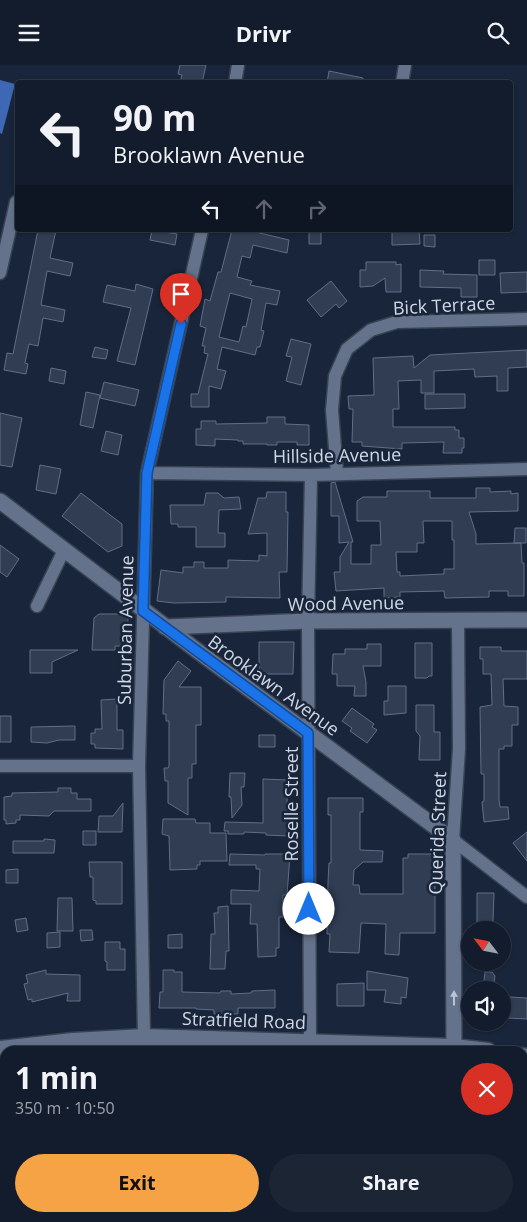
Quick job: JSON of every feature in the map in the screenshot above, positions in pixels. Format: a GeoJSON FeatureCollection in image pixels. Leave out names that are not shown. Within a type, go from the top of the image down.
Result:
{"type":"FeatureCollection","features":[{"type":"Feature","properties":{"kind":"main road","name":"Stratfield Road"},"geometry":{"type":"LineString","coordinates":[[27,1046],[144,1037],[418,1046]]}},
{"type":"Feature","properties":{"kind":"street"},"geometry":{"type":"LineString","coordinates":[[236,80],[238,65]]}},
{"type":"Feature","properties":{"kind":"street"},"geometry":{"type":"LineString","coordinates":[[402,80],[405,65]]}},
{"type":"Feature","properties":{"kind":"street"},"geometry":{"type":"LineString","coordinates":[[0,273],[15,206]]}},
{"type":"Feature","properties":{"kind":"street","name":"Suburban Avenue"},"geometry":{"type":"LineString","coordinates":[[144,1037],[140,766],[147,473],[202,232]]}},
{"type":"Feature","properties":{"kind":"street","name":"Bick Terrace"},"geometry":{"type":"LineString","coordinates":[[337,473],[332,410],[336,376],[346,349],[371,330],[397,322],[527,319]]}},
{"type":"Feature","properties":{"kind":"street","name":"Hillside Avenue"},"geometry":{"type":"LineString","coordinates":[[147,473],[311,475],[527,469]]}},
{"type":"Feature","properties":{"kind":"street","name":"Roselle Street"},"geometry":{"type":"LineString","coordinates":[[310,1043],[308,621],[311,475]]}},
{"type":"Feature","properties":{"kind":"street","name":"Brooklawn Avenue"},"geometry":{"type":"LineString","coordinates":[[0,501],[143,611],[527,897]]}},
{"type":"Feature","properties":{"kind":"street"},"geometry":{"type":"LineString","coordinates":[[37,606],[64,550]]}},
{"type":"Feature","properties":{"kind":"street","name":"Wood Avenue"},"geometry":{"type":"LineString","coordinates":[[165,627],[308,621],[527,620]]}},
{"type":"Feature","properties":{"kind":"street","name":"Querida Street"},"geometry":{"type":"LineString","coordinates":[[454,1046],[453,841],[459,749],[458,621]]}},
{"type":"Feature","properties":{"kind":"street"},"geometry":{"type":"LineString","coordinates":[[0,766],[140,766]]}},
{"type":"Feature","properties":{"kind":"shaded area"},"geometry":{"type":"Polygon","coordinates":[[[0,80],[15,84],[2,134],[0,133],[0,80]]]}},
{"type":"Feature","properties":{"kind":"building"},"geometry":{"type":"Polygon","coordinates":[[[180,65],[206,65],[203,80],[181,80],[182,75],[178,74],[180,65]]]}},
{"type":"Feature","properties":{"kind":"building"},"geometry":{"type":"Polygon","coordinates":[[[329,71],[363,78],[363,80],[328,80],[329,71]]]}},
{"type":"Feature","properties":{"kind":"building"},"geometry":{"type":"Polygon","coordinates":[[[38,232],[56,232],[50,258],[73,263],[70,276],[47,271],[41,305],[65,310],[63,322],[43,318],[38,346],[29,344],[25,363],[28,364],[26,374],[4,370],[7,353],[13,354],[38,232]]]}},
{"type":"Feature","properties":{"kind":"building"},"geometry":{"type":"Polygon","coordinates":[[[152,232],[177,234],[175,245],[150,240],[152,232]]]}},
{"type":"Feature","properties":{"kind":"building"},"geometry":{"type":"Polygon","coordinates":[[[231,232],[255,232],[289,240],[287,253],[253,245],[250,258],[242,256],[237,277],[252,281],[250,285],[280,291],[277,305],[266,303],[261,330],[264,331],[260,347],[257,347],[255,355],[222,347],[217,369],[226,371],[221,389],[209,386],[209,407],[191,407],[191,394],[198,394],[208,354],[204,353],[205,346],[202,346],[206,328],[200,326],[205,299],[210,301],[218,272],[221,272],[231,232]],[[230,293],[219,337],[239,342],[243,326],[246,327],[252,299],[230,293]]]}},
{"type":"Feature","properties":{"kind":"building"},"geometry":{"type":"Polygon","coordinates":[[[309,232],[321,232],[321,244],[309,244],[309,232]]]}},
{"type":"Feature","properties":{"kind":"building"},"geometry":{"type":"Polygon","coordinates":[[[392,232],[419,232],[420,244],[392,245],[392,232]]]}},
{"type":"Feature","properties":{"kind":"building"},"geometry":{"type":"Polygon","coordinates":[[[424,235],[435,235],[435,247],[424,246],[424,235]]]}},
{"type":"Feature","properties":{"kind":"building"},"geometry":{"type":"Polygon","coordinates":[[[479,260],[495,260],[495,275],[479,275],[479,260]]]}},
{"type":"Feature","properties":{"kind":"building"},"geometry":{"type":"Polygon","coordinates":[[[366,262],[396,262],[396,265],[401,264],[401,292],[386,292],[385,278],[373,286],[360,287],[360,270],[366,270],[366,262]]]}},
{"type":"Feature","properties":{"kind":"building"},"geometry":{"type":"Polygon","coordinates":[[[420,270],[444,271],[443,274],[477,275],[477,297],[461,297],[461,288],[420,287],[420,270]]]}},
{"type":"Feature","properties":{"kind":"building"},"geometry":{"type":"Polygon","coordinates":[[[527,272],[527,292],[501,293],[500,273],[527,272]]]}},
{"type":"Feature","properties":{"kind":"building"},"geometry":{"type":"Polygon","coordinates":[[[331,281],[347,301],[339,308],[336,304],[321,317],[307,300],[331,281]]]}},
{"type":"Feature","properties":{"kind":"building"},"geometry":{"type":"Polygon","coordinates":[[[136,284],[153,289],[135,365],[117,361],[131,308],[103,302],[107,285],[135,291],[136,284]]]}},
{"type":"Feature","properties":{"kind":"building"},"geometry":{"type":"Polygon","coordinates":[[[291,339],[311,344],[301,385],[286,381],[292,357],[286,356],[291,339]]]}},
{"type":"Feature","properties":{"kind":"building"},"geometry":{"type":"Polygon","coordinates":[[[95,347],[108,350],[106,359],[92,357],[95,347]]]}},
{"type":"Feature","properties":{"kind":"building"},"geometry":{"type":"Polygon","coordinates":[[[527,350],[527,367],[508,368],[508,391],[497,391],[497,376],[475,377],[474,369],[434,371],[434,393],[421,393],[421,380],[398,381],[399,409],[393,409],[393,427],[455,427],[455,430],[459,430],[459,438],[464,438],[462,453],[443,453],[444,442],[402,443],[402,449],[362,446],[362,442],[352,442],[353,409],[349,409],[348,396],[374,395],[373,358],[413,356],[414,368],[430,355],[527,350]]]}},
{"type":"Feature","properties":{"kind":"building"},"geometry":{"type":"Polygon","coordinates":[[[51,368],[66,371],[64,384],[49,381],[51,368]]]}},
{"type":"Feature","properties":{"kind":"building"},"geometry":{"type":"Polygon","coordinates":[[[104,382],[139,390],[135,406],[100,398],[104,382]]]}},
{"type":"Feature","properties":{"kind":"building"},"geometry":{"type":"Polygon","coordinates":[[[86,392],[100,395],[93,428],[80,425],[86,392]]]}},
{"type":"Feature","properties":{"kind":"building"},"geometry":{"type":"Polygon","coordinates":[[[425,394],[465,394],[465,408],[425,409],[425,394]]]}},
{"type":"Feature","properties":{"kind":"building"},"geometry":{"type":"Polygon","coordinates":[[[0,413],[22,418],[12,467],[0,465],[0,413]]]}},
{"type":"Feature","properties":{"kind":"building"},"geometry":{"type":"Polygon","coordinates":[[[267,417],[285,417],[285,424],[309,425],[309,445],[297,445],[297,442],[277,442],[277,445],[243,444],[243,441],[238,440],[215,439],[215,446],[196,445],[196,429],[201,429],[201,421],[216,421],[216,424],[267,423],[267,417]]]}},
{"type":"Feature","properties":{"kind":"building"},"geometry":{"type":"Polygon","coordinates":[[[106,431],[122,435],[118,455],[101,451],[106,431]]]}},
{"type":"Feature","properties":{"kind":"building"},"geometry":{"type":"Polygon","coordinates":[[[40,465],[61,469],[56,494],[36,490],[40,465]]]}},
{"type":"Feature","properties":{"kind":"building"},"geometry":{"type":"Polygon","coordinates":[[[335,482],[353,542],[351,542],[351,564],[371,564],[371,545],[381,545],[380,521],[357,521],[357,501],[363,497],[387,497],[387,491],[430,491],[430,498],[476,498],[476,488],[490,488],[490,492],[511,491],[511,494],[518,493],[518,511],[469,512],[476,534],[476,544],[521,543],[522,563],[524,563],[524,596],[508,596],[508,591],[489,591],[489,597],[445,598],[444,591],[400,592],[400,597],[384,598],[384,588],[336,591],[334,572],[340,572],[340,557],[349,542],[339,543],[339,516],[331,516],[331,483],[335,482]],[[423,521],[424,543],[417,543],[417,552],[396,552],[397,572],[400,572],[400,576],[444,574],[444,569],[454,569],[452,521],[423,521]]]}},
{"type":"Feature","properties":{"kind":"building"},"geometry":{"type":"Polygon","coordinates":[[[267,492],[286,492],[286,512],[288,512],[287,572],[279,572],[280,598],[226,597],[226,602],[174,603],[157,601],[161,570],[183,573],[183,567],[194,567],[194,562],[204,562],[204,568],[228,568],[228,560],[259,561],[259,555],[267,556],[267,533],[248,534],[258,498],[266,498],[267,492]]]}},
{"type":"Feature","properties":{"kind":"building"},"geometry":{"type":"Polygon","coordinates":[[[81,493],[122,524],[122,546],[108,552],[62,516],[81,493]]]}},
{"type":"Feature","properties":{"kind":"building"},"geometry":{"type":"Polygon","coordinates":[[[206,493],[218,493],[224,498],[239,497],[241,509],[219,510],[218,533],[225,533],[225,547],[196,547],[196,527],[178,527],[178,524],[171,524],[170,505],[204,505],[206,493]]]}},
{"type":"Feature","properties":{"kind":"building"},"geometry":{"type":"Polygon","coordinates":[[[515,528],[526,528],[526,543],[514,543],[515,528]]]}},
{"type":"Feature","properties":{"kind":"building"},"geometry":{"type":"Polygon","coordinates":[[[0,545],[19,559],[7,577],[0,572],[0,545]]]}},
{"type":"Feature","properties":{"kind":"building"},"geometry":{"type":"Polygon","coordinates":[[[99,614],[125,614],[128,618],[127,642],[125,646],[115,646],[115,650],[92,650],[94,618],[99,614]]]}},
{"type":"Feature","properties":{"kind":"building"},"geometry":{"type":"Polygon","coordinates":[[[259,642],[294,642],[293,674],[259,674],[259,642]]]}},
{"type":"Feature","properties":{"kind":"building"},"geometry":{"type":"Polygon","coordinates":[[[415,643],[432,643],[432,676],[415,678],[415,643]]]}},
{"type":"Feature","properties":{"kind":"building"},"geometry":{"type":"Polygon","coordinates":[[[367,644],[381,644],[381,666],[363,666],[366,696],[354,696],[355,686],[337,686],[337,674],[332,674],[333,654],[345,654],[345,649],[367,649],[367,644]]]}},
{"type":"Feature","properties":{"kind":"building"},"geometry":{"type":"Polygon","coordinates":[[[480,647],[501,647],[501,651],[527,651],[527,679],[503,679],[504,706],[518,707],[518,725],[512,725],[512,746],[504,746],[504,749],[499,749],[500,807],[508,807],[509,819],[484,822],[482,802],[484,801],[484,774],[481,774],[480,707],[492,705],[491,674],[483,674],[483,659],[480,659],[480,647]]]}},
{"type":"Feature","properties":{"kind":"building"},"geometry":{"type":"Polygon","coordinates":[[[30,650],[78,650],[52,662],[52,673],[30,673],[30,650]]]}},
{"type":"Feature","properties":{"kind":"building"},"geometry":{"type":"Polygon","coordinates":[[[178,661],[191,671],[179,687],[201,687],[201,725],[196,725],[196,764],[192,764],[192,778],[188,778],[188,815],[168,803],[168,781],[165,781],[164,768],[169,766],[169,721],[166,721],[166,714],[163,714],[164,680],[178,661]]]}},
{"type":"Feature","properties":{"kind":"building"},"geometry":{"type":"Polygon","coordinates":[[[388,686],[406,686],[406,713],[384,715],[384,701],[388,701],[388,686]]]}},
{"type":"Feature","properties":{"kind":"building"},"geometry":{"type":"Polygon","coordinates":[[[117,699],[117,730],[123,730],[123,749],[95,748],[95,744],[91,744],[91,733],[95,733],[95,729],[102,729],[101,700],[117,699]]]}},
{"type":"Feature","properties":{"kind":"building"},"geometry":{"type":"Polygon","coordinates":[[[416,705],[434,705],[434,732],[440,732],[440,760],[419,760],[420,736],[416,731],[416,705]]]}},
{"type":"Feature","properties":{"kind":"building"},"geometry":{"type":"Polygon","coordinates":[[[352,708],[374,724],[372,727],[377,730],[367,743],[350,731],[352,728],[342,721],[352,708]]]}},
{"type":"Feature","properties":{"kind":"building"},"geometry":{"type":"Polygon","coordinates":[[[0,716],[11,716],[11,742],[0,742],[0,716]]]}},
{"type":"Feature","properties":{"kind":"building"},"geometry":{"type":"Polygon","coordinates":[[[75,726],[75,740],[59,740],[47,743],[31,742],[31,727],[75,726]]]}},
{"type":"Feature","properties":{"kind":"building"},"geometry":{"type":"Polygon","coordinates":[[[259,735],[275,735],[275,747],[259,747],[259,735]]]}},
{"type":"Feature","properties":{"kind":"building"},"geometry":{"type":"Polygon","coordinates":[[[230,773],[245,773],[244,787],[241,787],[242,805],[232,818],[231,797],[229,797],[230,773]]]}},
{"type":"Feature","properties":{"kind":"building"},"geometry":{"type":"Polygon","coordinates":[[[263,779],[288,780],[288,836],[244,832],[244,834],[228,834],[228,831],[224,831],[225,822],[263,823],[263,779]]]}},
{"type":"Feature","properties":{"kind":"building"},"geometry":{"type":"Polygon","coordinates":[[[58,788],[71,788],[71,793],[77,793],[77,799],[91,799],[91,811],[54,811],[49,816],[20,815],[20,820],[16,820],[16,823],[6,824],[6,820],[4,820],[4,797],[12,796],[12,793],[58,792],[58,788]]]}},
{"type":"Feature","properties":{"kind":"building"},"geometry":{"type":"Polygon","coordinates":[[[328,798],[363,798],[363,812],[360,812],[360,850],[383,851],[382,862],[363,862],[354,870],[353,885],[359,885],[360,894],[403,894],[403,858],[408,858],[408,854],[434,854],[435,933],[400,933],[399,955],[385,954],[386,924],[361,923],[359,953],[329,952],[330,934],[327,934],[329,863],[331,863],[331,815],[328,815],[328,798]]]}},
{"type":"Feature","properties":{"kind":"building"},"geometry":{"type":"Polygon","coordinates":[[[123,803],[122,832],[98,832],[99,816],[113,816],[123,803]]]}},
{"type":"Feature","properties":{"kind":"building"},"geometry":{"type":"Polygon","coordinates":[[[163,819],[195,819],[196,823],[210,823],[210,833],[226,833],[227,861],[200,861],[197,869],[170,870],[169,836],[162,834],[163,819]]]}},
{"type":"Feature","properties":{"kind":"building"},"geometry":{"type":"Polygon","coordinates":[[[83,831],[96,831],[96,845],[83,845],[83,831]]]}},
{"type":"Feature","properties":{"kind":"building"},"geometry":{"type":"Polygon","coordinates":[[[527,832],[527,861],[513,843],[527,832]]]}},
{"type":"Feature","properties":{"kind":"building"},"geometry":{"type":"Polygon","coordinates":[[[44,839],[55,840],[54,853],[13,853],[13,841],[44,841],[44,839]]]}},
{"type":"Feature","properties":{"kind":"building"},"geometry":{"type":"Polygon","coordinates":[[[230,854],[290,855],[287,895],[283,895],[283,917],[279,917],[279,948],[276,948],[276,956],[258,957],[257,924],[250,924],[251,904],[231,904],[231,890],[259,891],[260,869],[256,869],[256,865],[229,865],[230,854]]]}},
{"type":"Feature","properties":{"kind":"building"},"geometry":{"type":"Polygon","coordinates":[[[89,862],[122,862],[122,904],[96,904],[96,901],[93,900],[93,877],[90,877],[89,862]]]}},
{"type":"Feature","properties":{"kind":"building"},"geometry":{"type":"Polygon","coordinates":[[[18,869],[18,883],[6,883],[6,870],[18,869]]]}},
{"type":"Feature","properties":{"kind":"building"},"geometry":{"type":"Polygon","coordinates":[[[477,893],[494,893],[493,921],[477,921],[477,893]]]}},
{"type":"Feature","properties":{"kind":"building"},"geometry":{"type":"Polygon","coordinates":[[[58,898],[72,898],[73,931],[57,931],[58,898]]]}},
{"type":"Feature","properties":{"kind":"building"},"geometry":{"type":"Polygon","coordinates":[[[228,906],[229,951],[226,951],[225,969],[210,969],[211,934],[215,934],[214,913],[218,913],[218,907],[228,906]]]}},
{"type":"Feature","properties":{"kind":"building"},"geometry":{"type":"Polygon","coordinates":[[[26,918],[28,930],[17,932],[15,920],[26,918]]]}},
{"type":"Feature","properties":{"kind":"building"},"geometry":{"type":"Polygon","coordinates":[[[80,930],[92,930],[93,940],[81,941],[80,930]]]}},
{"type":"Feature","properties":{"kind":"building"},"geometry":{"type":"Polygon","coordinates":[[[60,932],[60,947],[47,948],[47,933],[60,932]]]}},
{"type":"Feature","properties":{"kind":"building"},"geometry":{"type":"Polygon","coordinates":[[[182,934],[182,948],[168,948],[168,935],[182,934]]]}},
{"type":"Feature","properties":{"kind":"building"},"geometry":{"type":"Polygon","coordinates":[[[105,942],[120,942],[120,949],[125,949],[125,970],[107,970],[105,942]]]}},
{"type":"Feature","properties":{"kind":"building"},"geometry":{"type":"Polygon","coordinates":[[[46,970],[46,974],[80,975],[80,1001],[67,1001],[68,993],[32,1002],[32,999],[28,1000],[24,984],[28,983],[26,975],[46,970]]]}},
{"type":"Feature","properties":{"kind":"building"},"geometry":{"type":"Polygon","coordinates":[[[163,970],[182,972],[182,992],[220,993],[221,991],[231,991],[231,994],[275,990],[275,1008],[238,1008],[238,1014],[214,1014],[214,1010],[196,1008],[159,1008],[160,992],[163,992],[163,970]]]}},
{"type":"Feature","properties":{"kind":"building"},"geometry":{"type":"Polygon","coordinates":[[[367,971],[408,978],[406,998],[401,997],[401,1004],[384,1002],[386,990],[367,990],[367,971]]]}},
{"type":"Feature","properties":{"kind":"building"},"geometry":{"type":"Polygon","coordinates":[[[485,972],[492,972],[495,976],[494,981],[484,981],[485,972]]]}},
{"type":"Feature","properties":{"kind":"building"},"geometry":{"type":"Polygon","coordinates":[[[364,983],[364,1006],[337,1006],[337,984],[364,983]]]}},
{"type":"Feature","properties":{"kind":"building"},"geometry":{"type":"Polygon","coordinates":[[[511,997],[527,998],[527,1019],[511,1018],[511,997]]]}},
{"type":"Feature","properties":{"kind":"route"},"geometry":{"type":"LineString","coordinates":[[181,324],[147,473],[143,611],[308,733],[309,909]]}}]}
